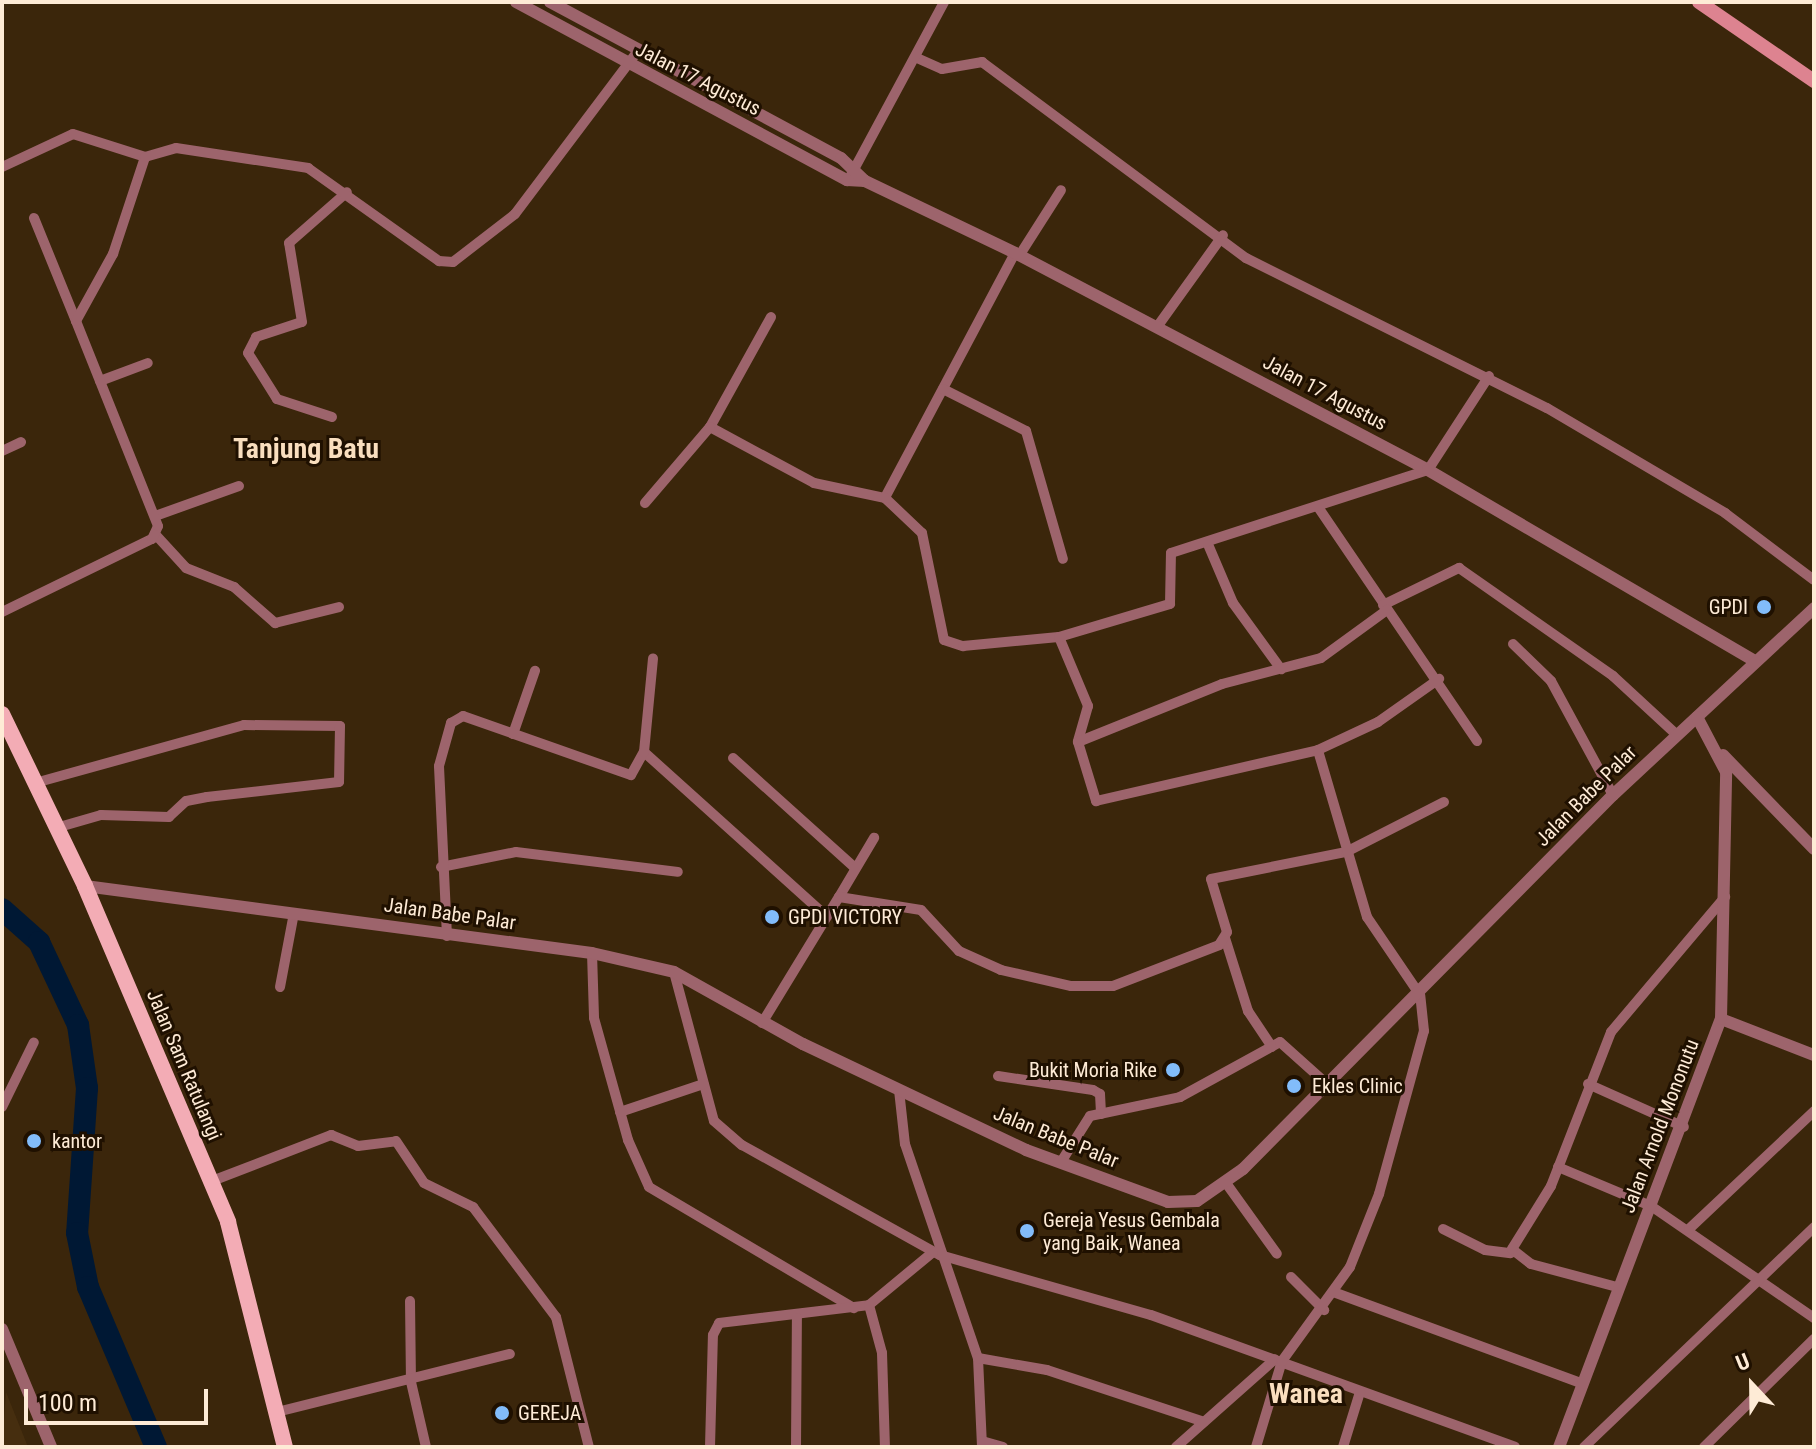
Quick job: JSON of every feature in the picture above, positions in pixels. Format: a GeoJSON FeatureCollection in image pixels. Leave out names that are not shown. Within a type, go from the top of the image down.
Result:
{"type":"FeatureCollection","features":[{"type":"Feature","properties":{"kind":"main road"},"geometry":{"type":"LineString","coordinates":[[1699,2],[1813,79]]}},
{"type":"Feature","properties":{"kind":"main road","name":"Jalan Sam Ratulangi"},"geometry":{"type":"LineString","coordinates":[[2,714],[85,886],[212,1181],[243,1267],[285,1447]]}},
{"type":"Feature","properties":{"kind":"street","name":"Jalan 17 Agustus"},"geometry":{"type":"LineString","coordinates":[[516,2],[628,65],[847,180],[865,181],[1017,254],[1428,470],[1755,661]]}},
{"type":"Feature","properties":{"kind":"street","name":"Jalan 17 Agustus"},"geometry":{"type":"LineString","coordinates":[[550,2],[855,167],[865,181]]}},
{"type":"Feature","properties":{"kind":"street"},"geometry":{"type":"LineString","coordinates":[[847,180],[917,58],[944,2]]}},
{"type":"Feature","properties":{"kind":"street"},"geometry":{"type":"LineString","coordinates":[[2,167],[73,134],[145,157],[176,148],[308,168],[347,192],[439,261],[453,262],[515,214],[638,51]]}},
{"type":"Feature","properties":{"kind":"street"},"geometry":{"type":"LineString","coordinates":[[917,58],[942,69],[982,62],[1223,235],[1246,258],[1489,376],[1669,478],[1814,580]]}},
{"type":"Feature","properties":{"kind":"street"},"geometry":{"type":"LineString","coordinates":[[76,321],[113,254],[145,157]]}},
{"type":"Feature","properties":{"kind":"street"},"geometry":{"type":"LineString","coordinates":[[885,498],[1017,254],[1061,190]]}},
{"type":"Feature","properties":{"kind":"street"},"geometry":{"type":"LineString","coordinates":[[332,417],[277,399],[248,353],[256,337],[302,322],[289,243],[347,192]]}},
{"type":"Feature","properties":{"kind":"street"},"geometry":{"type":"LineString","coordinates":[[34,218],[158,515],[155,534]]}},
{"type":"Feature","properties":{"kind":"street"},"geometry":{"type":"LineString","coordinates":[[1157,327],[1223,235]]}},
{"type":"Feature","properties":{"kind":"street"},"geometry":{"type":"LineString","coordinates":[[645,503],[710,427],[771,317]]}},
{"type":"Feature","properties":{"kind":"street"},"geometry":{"type":"LineString","coordinates":[[100,381],[148,363]]}},
{"type":"Feature","properties":{"kind":"street"},"geometry":{"type":"LineString","coordinates":[[710,427],[814,483],[885,498],[919,525],[944,640],[963,646],[1059,637],[1170,604],[1169,555],[1428,470],[1489,376]]}},
{"type":"Feature","properties":{"kind":"street"},"geometry":{"type":"LineString","coordinates":[[943,389],[1026,431],[1063,559]]}},
{"type":"Feature","properties":{"kind":"street"},"geometry":{"type":"LineString","coordinates":[[2,451],[21,442]]}},
{"type":"Feature","properties":{"kind":"street"},"geometry":{"type":"LineString","coordinates":[[158,515],[239,486]]}},
{"type":"Feature","properties":{"kind":"street"},"geometry":{"type":"LineString","coordinates":[[1318,507],[1385,607],[1439,679],[1477,741]]}},
{"type":"Feature","properties":{"kind":"street"},"geometry":{"type":"LineString","coordinates":[[155,534],[186,568],[234,587],[275,623],[339,607]]}},
{"type":"Feature","properties":{"kind":"street"},"geometry":{"type":"LineString","coordinates":[[2,612],[155,534]]}},
{"type":"Feature","properties":{"kind":"street"},"geometry":{"type":"LineString","coordinates":[[1207,542],[1233,603],[1281,669]]}},
{"type":"Feature","properties":{"kind":"street"},"geometry":{"type":"LineString","coordinates":[[1078,742],[1222,684],[1330,653],[1385,607],[1459,568],[1613,676],[1677,735]]}},
{"type":"Feature","properties":{"kind":"street","name":"Jalan Babe Palar"},"geometry":{"type":"LineString","coordinates":[[85,886],[592,953],[674,972],[762,1023],[899,1090],[1061,1162],[1168,1202],[1197,1201],[1226,1183],[1329,1086],[1613,795],[1814,608]]}},
{"type":"Feature","properties":{"kind":"street"},"geometry":{"type":"LineString","coordinates":[[1059,637],[1088,706],[1078,742],[1093,798],[1104,804],[1318,750],[1370,727],[1439,679]]}},
{"type":"Feature","properties":{"kind":"street"},"geometry":{"type":"LineString","coordinates":[[1513,644],[1551,681],[1613,795]]}},
{"type":"Feature","properties":{"kind":"street"},"geometry":{"type":"LineString","coordinates":[[447,936],[441,867],[439,766],[447,729],[463,716],[629,774],[644,752],[653,658]]}},
{"type":"Feature","properties":{"kind":"street"},"geometry":{"type":"LineString","coordinates":[[513,734],[535,671]]}},
{"type":"Feature","properties":{"kind":"street"},"geometry":{"type":"LineString","coordinates":[[1697,717],[1723,755],[1814,849]]}},
{"type":"Feature","properties":{"kind":"street"},"geometry":{"type":"LineString","coordinates":[[35,783],[244,725],[340,726],[339,782],[186,801],[169,817],[101,815],[56,828]]}},
{"type":"Feature","properties":{"kind":"street"},"geometry":{"type":"LineString","coordinates":[[1176,1447],[1278,1360],[1336,1293],[1379,1194],[1412,1085],[1424,1031],[1420,995],[1367,917],[1318,750]]}},
{"type":"Feature","properties":{"kind":"street"},"geometry":{"type":"LineString","coordinates":[[644,752],[824,914]]}},
{"type":"Feature","properties":{"kind":"street","name":"Jalan Arnold Mononutu"},"geometry":{"type":"LineString","coordinates":[[1559,1447],[1617,1287],[1684,1127],[1721,1019],[1727,896],[1723,755]]}},
{"type":"Feature","properties":{"kind":"street"},"geometry":{"type":"LineString","coordinates":[[733,758],[855,868]]}},
{"type":"Feature","properties":{"kind":"street"},"geometry":{"type":"LineString","coordinates":[[1272,1047],[1248,1011],[1225,938],[1211,879],[1346,852],[1444,802]]}},
{"type":"Feature","properties":{"kind":"street"},"geometry":{"type":"LineString","coordinates":[[762,1023],[824,914],[839,897],[874,838]]}},
{"type":"Feature","properties":{"kind":"street"},"geometry":{"type":"LineString","coordinates":[[441,867],[516,852],[678,872]]}},
{"type":"Feature","properties":{"kind":"street"},"geometry":{"type":"LineString","coordinates":[[839,897],[860,894],[921,910],[974,960],[1071,986],[1113,986],[1155,974],[1225,938]]}},
{"type":"Feature","properties":{"kind":"street"},"geometry":{"type":"LineString","coordinates":[[1511,1253],[1558,1167],[1588,1084],[1622,1015],[1727,896]]}},
{"type":"Feature","properties":{"kind":"street"},"geometry":{"type":"LineString","coordinates":[[280,987],[294,913]]}},
{"type":"Feature","properties":{"kind":"street"},"geometry":{"type":"LineString","coordinates":[[592,953],[589,995],[620,1112],[649,1187],[854,1308]]}},
{"type":"Feature","properties":{"kind":"street"},"geometry":{"type":"LineString","coordinates":[[674,972],[703,1084],[721,1130],[936,1254],[1119,1305],[1515,1447]]}},
{"type":"Feature","properties":{"kind":"street"},"geometry":{"type":"LineString","coordinates":[[1721,1019],[1814,1055]]}},
{"type":"Feature","properties":{"kind":"street"},"geometry":{"type":"LineString","coordinates":[[2,1107],[34,1042]]}},
{"type":"Feature","properties":{"kind":"street"},"geometry":{"type":"LineString","coordinates":[[1061,1162],[1081,1124],[1101,1114],[1180,1097],[1272,1047],[1286,1044],[1329,1086]]}},
{"type":"Feature","properties":{"kind":"street"},"geometry":{"type":"LineString","coordinates":[[998,1076],[1093,1090],[1100,1094],[1101,1114]]}},
{"type":"Feature","properties":{"kind":"street"},"geometry":{"type":"LineString","coordinates":[[620,1112],[703,1084]]}},
{"type":"Feature","properties":{"kind":"street"},"geometry":{"type":"LineString","coordinates":[[1588,1084],[1684,1127]]}},
{"type":"Feature","properties":{"kind":"street"},"geometry":{"type":"LineString","coordinates":[[899,1090],[901,1129],[936,1254],[978,1358],[982,1444],[1003,1447]]}},
{"type":"Feature","properties":{"kind":"street"},"geometry":{"type":"LineString","coordinates":[[1689,1229],[1814,1111]]}},
{"type":"Feature","properties":{"kind":"street"},"geometry":{"type":"LineString","coordinates":[[212,1181],[331,1135],[358,1146],[396,1141],[424,1183],[473,1207],[556,1317],[589,1447]]}},
{"type":"Feature","properties":{"kind":"street"},"geometry":{"type":"LineString","coordinates":[[1558,1167],[1651,1206],[1689,1229],[1814,1318]]}},
{"type":"Feature","properties":{"kind":"street"},"geometry":{"type":"LineString","coordinates":[[1226,1183],[1277,1254]]}},
{"type":"Feature","properties":{"kind":"street"},"geometry":{"type":"LineString","coordinates":[[1584,1447],[1814,1227]]}},
{"type":"Feature","properties":{"kind":"street"},"geometry":{"type":"LineString","coordinates":[[1443,1229],[1485,1250],[1511,1253],[1617,1287]]}},
{"type":"Feature","properties":{"kind":"street"},"geometry":{"type":"LineString","coordinates":[[710,1447],[715,1327],[725,1320],[797,1318],[869,1305],[936,1254]]}},
{"type":"Feature","properties":{"kind":"street"},"geometry":{"type":"LineString","coordinates":[[1291,1277],[1324,1310]]}},
{"type":"Feature","properties":{"kind":"street"},"geometry":{"type":"LineString","coordinates":[[1336,1293],[1580,1383]]}},
{"type":"Feature","properties":{"kind":"street"},"geometry":{"type":"LineString","coordinates":[[410,1301],[411,1382],[426,1447]]}},
{"type":"Feature","properties":{"kind":"street"},"geometry":{"type":"LineString","coordinates":[[869,1305],[882,1353],[885,1447]]}},
{"type":"Feature","properties":{"kind":"street"},"geometry":{"type":"LineString","coordinates":[[796,1447],[797,1318]]}},
{"type":"Feature","properties":{"kind":"street"},"geometry":{"type":"LineString","coordinates":[[2,1329],[51,1447]]}},
{"type":"Feature","properties":{"kind":"street"},"geometry":{"type":"LineString","coordinates":[[1704,1447],[1814,1339]]}},
{"type":"Feature","properties":{"kind":"street"},"geometry":{"type":"LineString","coordinates":[[277,1412],[411,1382],[510,1354]]}},
{"type":"Feature","properties":{"kind":"street"},"geometry":{"type":"LineString","coordinates":[[978,1358],[1047,1370],[1204,1422]]}},
{"type":"Feature","properties":{"kind":"street"},"geometry":{"type":"LineString","coordinates":[[1256,1447],[1278,1360]]}},
{"type":"Feature","properties":{"kind":"street"},"geometry":{"type":"LineString","coordinates":[[1343,1447],[1360,1392]]}},
{"type":"Feature","properties":{"kind":"shaded area"},"geometry":{"type":"Polygon","coordinates":[[[6,1392],[28,1447],[2,1447],[6,1392]]]}},
{"type":"Feature","properties":{"kind":"waterway"},"geometry":{"type":"LineString","coordinates":[[2,909],[39,942],[78,1025],[87,1088],[77,1233],[88,1287],[156,1447]]}},
{"type":"Feature","properties":{"kind":"place","name":"GPDI"},"geometry":{"type":"Point","coordinates":[1764,607]}},
{"type":"Feature","properties":{"kind":"place","name":"GPDI VICTORY"},"geometry":{"type":"Point","coordinates":[772,917]}},
{"type":"Feature","properties":{"kind":"place","name":"Bukit Moria Rike"},"geometry":{"type":"Point","coordinates":[1173,1070]}},
{"type":"Feature","properties":{"kind":"place","name":"Ekles Clinic"},"geometry":{"type":"Point","coordinates":[1294,1086]}},
{"type":"Feature","properties":{"kind":"place","name":"kantor"},"geometry":{"type":"Point","coordinates":[34,1141]}},
{"type":"Feature","properties":{"kind":"place","name":"Gereja Yesus Gembala yang Baik, Wanea"},"geometry":{"type":"Point","coordinates":[1027,1231]}},
{"type":"Feature","properties":{"kind":"place","name":"GEREJA"},"geometry":{"type":"Point","coordinates":[502,1413]}},
{"type":"Feature","properties":{"kind":"district","name":"Tanjung Batu"},"geometry":{"type":"Point","coordinates":[306,449]}},
{"type":"Feature","properties":{"kind":"district","name":"Wanea"},"geometry":{"type":"Point","coordinates":[1306,1394]}}]}
